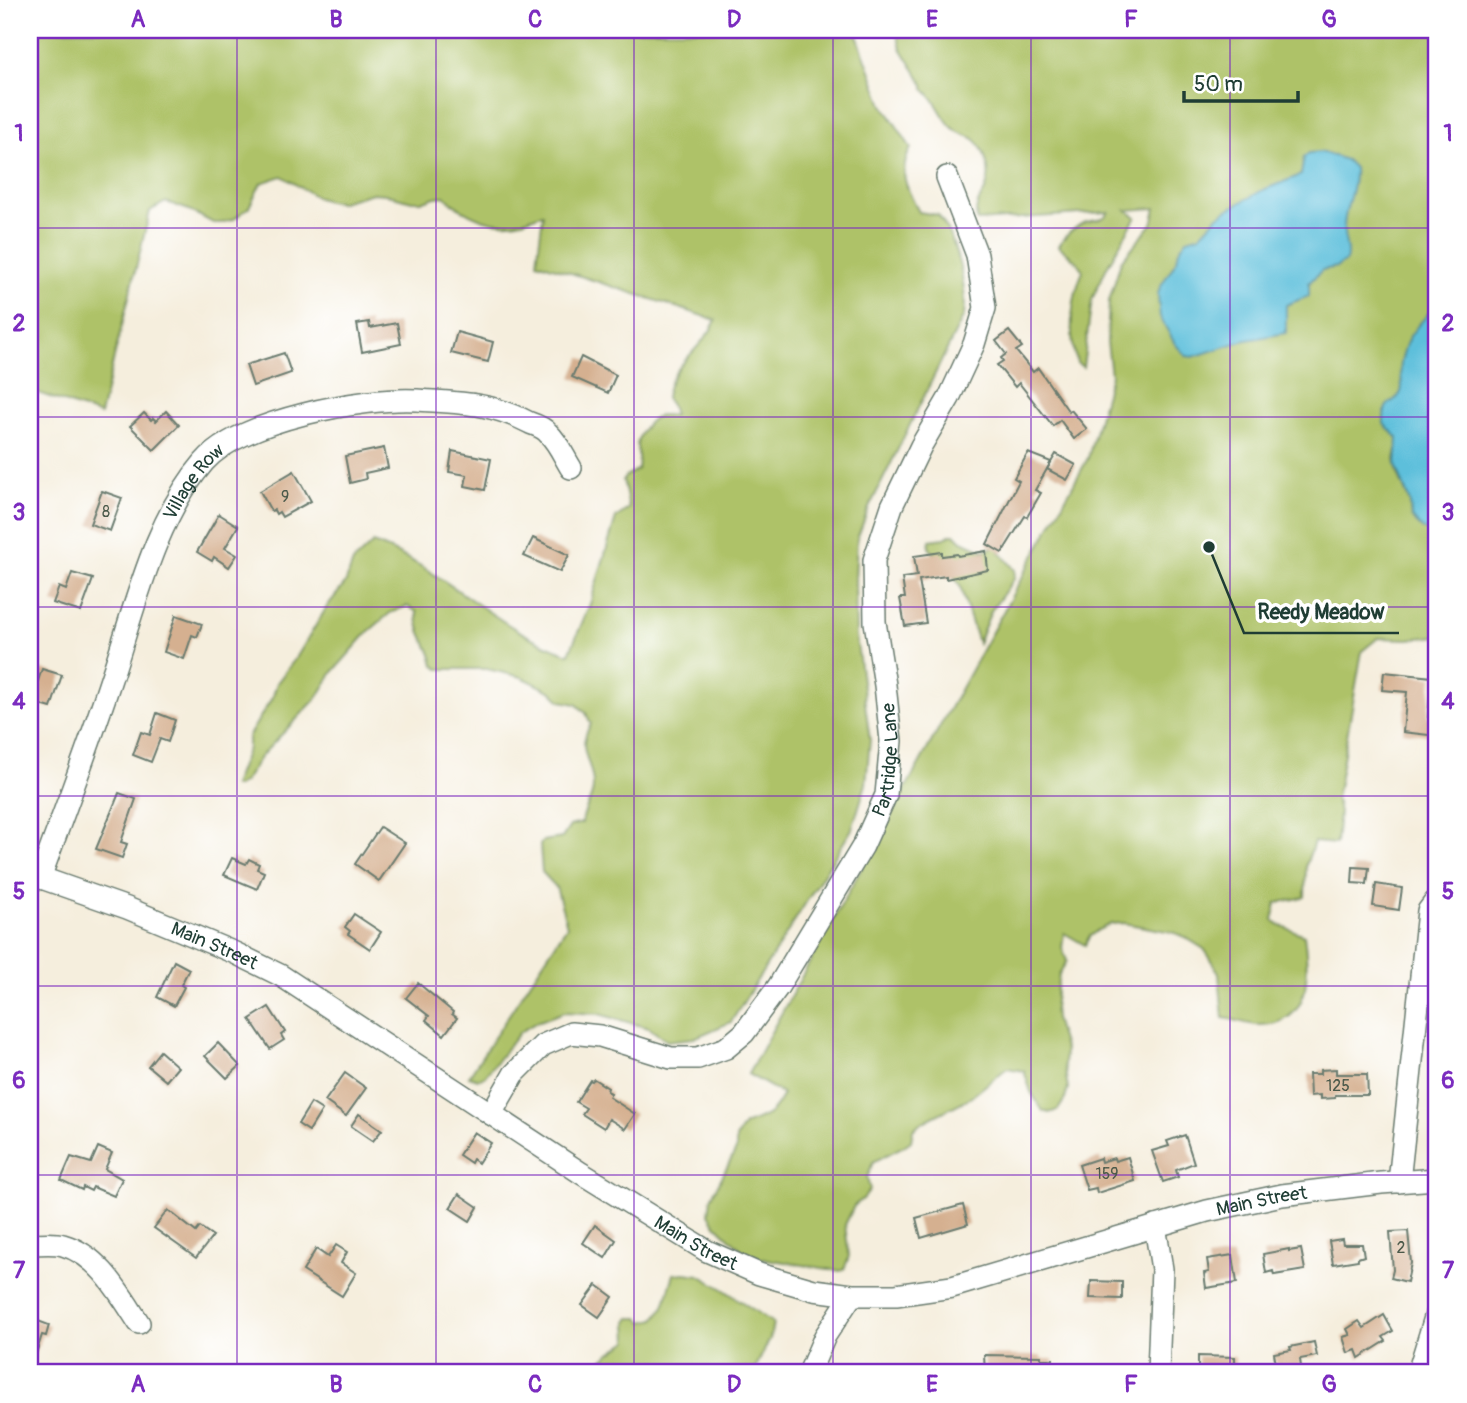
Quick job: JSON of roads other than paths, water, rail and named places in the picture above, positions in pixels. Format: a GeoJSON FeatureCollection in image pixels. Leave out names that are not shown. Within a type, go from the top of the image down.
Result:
{"type":"FeatureCollection","features":[{"type":"Feature","properties":{"kind":"street","name":"Partridge Lane"},"geometry":{"type":"LineString","coordinates":[[491,1114],[514,1074],[543,1045],[571,1033],[600,1036],[671,1058],[698,1058],[726,1048],[744,1033],[778,987],[863,846],[886,795],[891,741],[875,622],[874,560],[892,506],[921,446],[949,398],[974,344],[985,309],[977,255],[947,177]]}},
{"type":"Feature","properties":{"kind":"street","name":"Village Row"},"geometry":{"type":"LineString","coordinates":[[35,876],[98,717],[143,582],[173,505],[205,460],[241,435],[290,417],[343,407],[406,400],[471,403],[507,411],[548,432],[571,468]]}},
{"type":"Feature","properties":{"kind":"street","name":"Main Street"},"geometry":{"type":"LineString","coordinates":[[35,876],[127,908],[235,953],[280,975],[491,1114],[707,1251],[759,1274],[814,1290],[852,1295],[896,1295],[952,1287],[1207,1211],[1282,1195],[1437,1179]]}},
{"type":"Feature","properties":{"kind":"street"},"geometry":{"type":"LineString","coordinates":[[1399,1182],[1431,943],[1428,911],[1437,899]]}},
{"type":"Feature","properties":{"kind":"street"},"geometry":{"type":"LineString","coordinates":[[1155,1226],[1162,1269],[1158,1373]]}},
{"type":"Feature","properties":{"kind":"street"},"geometry":{"type":"LineString","coordinates":[[30,1244],[61,1244],[84,1254],[116,1287],[139,1324]]}},
{"type":"Feature","properties":{"kind":"street"},"geometry":{"type":"LineString","coordinates":[[809,1373],[825,1336],[852,1295]]}},
{"type":"Feature","properties":{"kind":"street"},"geometry":{"type":"LineString","coordinates":[[1418,1373],[1437,1311]]}},
{"type":"Feature","properties":{"kind":"water"},"geometry":{"type":"Polygon","coordinates":[[[1321,152],[1346,160],[1354,168],[1345,220],[1346,261],[1337,267],[1322,270],[1309,283],[1309,296],[1286,305],[1286,333],[1242,341],[1193,357],[1186,356],[1175,344],[1160,317],[1158,294],[1177,260],[1179,250],[1187,239],[1200,235],[1218,216],[1229,209],[1263,190],[1301,175],[1304,157],[1309,153],[1321,152]]]}},
{"type":"Feature","properties":{"kind":"water"},"geometry":{"type":"Polygon","coordinates":[[[1437,304],[1437,537],[1423,529],[1411,517],[1410,503],[1396,465],[1398,438],[1384,424],[1384,415],[1387,405],[1401,392],[1401,367],[1406,344],[1437,304]]]}},
{"type":"Feature","properties":{"kind":"place","name":"Reedy Meadow"},"geometry":{"type":"Point","coordinates":[1209,547]}}]}
